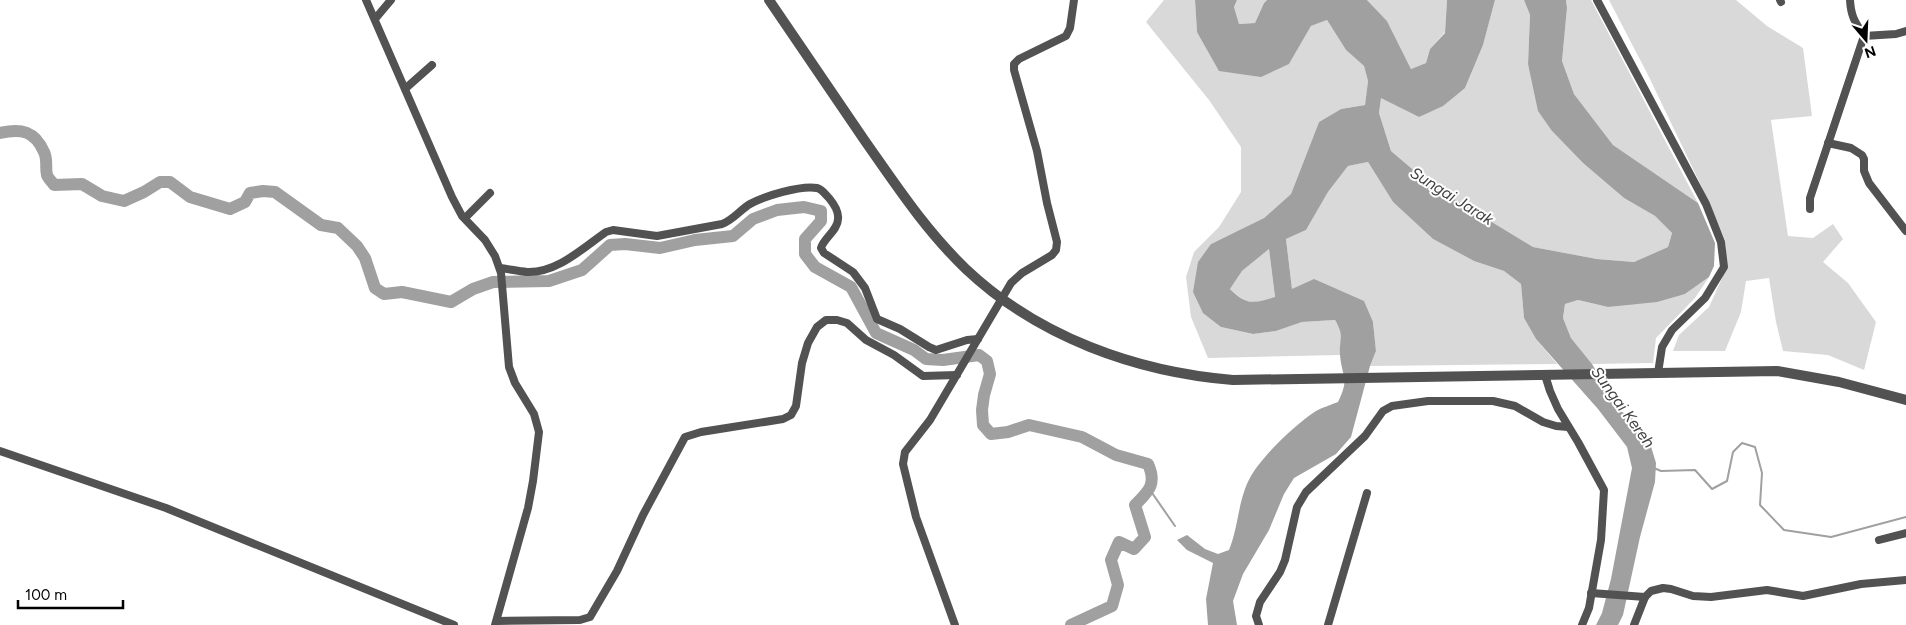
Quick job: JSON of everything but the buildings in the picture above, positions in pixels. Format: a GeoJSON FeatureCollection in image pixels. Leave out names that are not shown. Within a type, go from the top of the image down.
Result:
{"type":"FeatureCollection","features":[{"type":"Feature","properties":{"kind":"street"},"geometry":{"type":"LineString","coordinates":[[366,0],[452,197],[464,218],[485,240],[495,256],[500,271],[503,294],[509,368],[515,383],[534,414],[539,432],[528,508],[496,623],[580,620],[590,617],[617,571],[643,515],[685,437],[701,432],[783,419],[790,415],[796,406],[802,363],[808,343],[817,328],[826,320],[837,320],[847,323],[866,340],[894,355],[923,376],[959,371]]}},
{"type":"Feature","properties":{"kind":"street"},"geometry":{"type":"LineString","coordinates":[[375,19],[392,0]]}},
{"type":"Feature","properties":{"kind":"street"},"geometry":{"type":"LineString","coordinates":[[769,0],[917,214],[947,251],[1002,298],[1045,326],[1092,347],[1135,363],[1190,375],[1233,380],[1777,371],[1839,382],[1906,400]]}},
{"type":"Feature","properties":{"kind":"street"},"geometry":{"type":"LineString","coordinates":[[955,625],[922,539],[904,464],[905,452],[930,420],[1011,283],[1022,273],[1052,255],[1056,250],[1057,242],[1037,151],[1014,70],[1014,64],[1018,59],[1066,36],[1070,28],[1074,0]]}},
{"type":"Feature","properties":{"kind":"street"},"geometry":{"type":"LineString","coordinates":[[1597,0],[1706,204],[1721,242],[1724,268],[1705,298],[1672,330],[1662,346],[1658,373]]}},
{"type":"Feature","properties":{"kind":"street"},"geometry":{"type":"LineString","coordinates":[[1850,0],[1850,11],[1864,36]]}},
{"type":"Feature","properties":{"kind":"street"},"geometry":{"type":"LineString","coordinates":[[1864,36],[1886,35],[1906,31]]}},
{"type":"Feature","properties":{"kind":"street"},"geometry":{"type":"LineString","coordinates":[[1810,209],[1810,198],[1864,36]]}},
{"type":"Feature","properties":{"kind":"street"},"geometry":{"type":"LineString","coordinates":[[406,88],[432,65]]}},
{"type":"Feature","properties":{"kind":"street"},"geometry":{"type":"LineString","coordinates":[[1828,143],[1850,148],[1862,155],[1864,171],[1869,183],[1906,231]]}},
{"type":"Feature","properties":{"kind":"street"},"geometry":{"type":"LineString","coordinates":[[500,271],[528,272],[545,268],[568,259],[606,232],[613,230],[657,236],[722,224],[730,221],[751,204],[766,197],[792,189],[817,188],[834,204],[839,218],[821,248],[824,253],[853,272],[866,288],[877,319],[900,329],[936,350],[967,340],[977,343]]}},
{"type":"Feature","properties":{"kind":"street"},"geometry":{"type":"LineString","coordinates":[[464,218],[490,193]]}},
{"type":"Feature","properties":{"kind":"street"},"geometry":{"type":"LineString","coordinates":[[1548,375],[1550,391],[1568,428],[1578,442],[1604,490],[1601,540],[1594,594],[1582,625]]}},
{"type":"Feature","properties":{"kind":"street"},"geometry":{"type":"LineString","coordinates":[[1259,625],[1256,616],[1260,602],[1280,572],[1285,560],[1297,507],[1306,492],[1365,436],[1384,411],[1392,406],[1428,401],[1493,401],[1515,406],[1542,422],[1568,428]]}},
{"type":"Feature","properties":{"kind":"street"},"geometry":{"type":"LineString","coordinates":[[0,451],[166,508],[454,625]]}},
{"type":"Feature","properties":{"kind":"street"},"geometry":{"type":"LineString","coordinates":[[1328,625],[1367,493]]}},
{"type":"Feature","properties":{"kind":"street"},"geometry":{"type":"LineString","coordinates":[[1879,540],[1906,533]]}},
{"type":"Feature","properties":{"kind":"street"},"geometry":{"type":"LineString","coordinates":[[1634,625],[1645,598],[1651,591],[1663,588],[1693,596],[1766,590],[1788,592],[1802,596],[1861,584],[1906,580]]}},
{"type":"Feature","properties":{"kind":"street"},"geometry":{"type":"LineString","coordinates":[[1594,594],[1645,598]]}},
{"type":"Feature","properties":{"kind":"shaded area"},"geometry":{"type":"Polygon","coordinates":[[[1164,0],[1195,0],[1197,32],[1289,64],[1311,26],[1327,20],[1346,50],[1364,66],[1368,81],[1365,105],[1341,109],[1319,122],[1291,194],[1264,218],[1211,244],[1221,327],[1253,334],[1276,331],[1302,322],[1335,320],[1342,332],[1340,355],[1208,358],[1191,317],[1186,277],[1194,252],[1219,227],[1241,192],[1241,147],[1209,100],[1146,22],[1164,0]]]}},
{"type":"Feature","properties":{"kind":"shaded area"},"geometry":{"type":"Polygon","coordinates":[[[1195,0],[1237,0],[1234,7],[1239,24],[1255,23],[1267,0],[1367,0],[1387,21],[1411,69],[1426,63],[1430,49],[1445,33],[1447,0],[1495,0],[1483,45],[1465,88],[1443,106],[1419,117],[1381,98],[1379,113],[1391,151],[1431,185],[1533,247],[1597,259],[1634,262],[1668,247],[1672,233],[1655,216],[1624,198],[1583,163],[1552,131],[1538,111],[1528,64],[1530,15],[1524,0],[1566,0],[1567,8],[1562,61],[1574,94],[1613,145],[1698,203],[1715,243],[1714,266],[1709,277],[1685,294],[1657,302],[1608,307],[1578,300],[1565,304],[1563,318],[1571,338],[1592,364],[1619,410],[1635,420],[1649,440],[1656,463],[1655,482],[1640,537],[1623,615],[1618,625],[1596,625],[1602,613],[1611,579],[1632,468],[1627,447],[1598,409],[1536,339],[1524,318],[1521,284],[1504,271],[1474,261],[1433,239],[1393,202],[1368,162],[1348,166],[1328,192],[1306,230],[1286,239],[1292,289],[1314,279],[1364,301],[1373,322],[1376,351],[1370,366],[1351,437],[1336,454],[1294,478],[1284,494],[1269,530],[1243,574],[1233,601],[1237,625],[1208,625],[1206,599],[1213,563],[1187,550],[1177,540],[1187,535],[1205,549],[1218,554],[1229,550],[1243,493],[1256,468],[1271,450],[1299,423],[1316,411],[1338,402],[1344,387],[1344,378],[1340,355],[1341,334],[1335,320],[1302,322],[1276,331],[1253,334],[1221,327],[1203,313],[1193,292],[1198,262],[1211,244],[1264,218],[1291,194],[1319,122],[1341,109],[1365,105],[1368,81],[1364,66],[1346,50],[1327,20],[1311,26],[1289,64],[1261,77],[1219,71],[1197,32],[1195,0]],[[1269,249],[1242,271],[1230,289],[1241,298],[1251,302],[1275,297],[1269,249]]]}},
{"type":"Feature","properties":{"kind":"shaded area"},"geometry":{"type":"Polygon","coordinates":[[[1237,0],[1267,0],[1255,23],[1239,24],[1234,7],[1237,0]]]}},
{"type":"Feature","properties":{"kind":"shaded area"},"geometry":{"type":"Polygon","coordinates":[[[1367,0],[1447,0],[1445,32],[1430,49],[1426,63],[1411,69],[1387,21],[1367,0]]]}},
{"type":"Feature","properties":{"kind":"shaded area"},"geometry":{"type":"Polygon","coordinates":[[[1495,0],[1524,0],[1530,15],[1528,64],[1552,131],[1583,163],[1624,198],[1655,216],[1672,233],[1668,247],[1634,262],[1597,259],[1533,247],[1431,185],[1391,151],[1379,113],[1381,97],[1419,117],[1465,88],[1483,45],[1495,0]]]}},
{"type":"Feature","properties":{"kind":"shaded area"},"geometry":{"type":"Polygon","coordinates":[[[1566,0],[1591,0],[1698,203],[1613,145],[1574,94],[1562,61],[1567,8],[1566,0]]]}},
{"type":"Feature","properties":{"kind":"shaded area"},"geometry":{"type":"Polygon","coordinates":[[[1609,0],[1736,0],[1767,26],[1803,48],[1812,116],[1771,120],[1788,236],[1813,238],[1833,224],[1843,239],[1823,262],[1848,283],[1876,322],[1864,370],[1828,355],[1783,351],[1769,278],[1746,281],[1741,312],[1725,351],[1673,351],[1679,335],[1709,307],[1727,267],[1725,240],[1708,200],[1648,75],[1609,0]]]}},
{"type":"Feature","properties":{"kind":"shaded area"},"geometry":{"type":"Polygon","coordinates":[[[1368,162],[1393,202],[1433,239],[1474,261],[1504,271],[1521,284],[1524,318],[1536,339],[1557,364],[1370,366],[1376,351],[1373,322],[1292,289],[1286,239],[1306,230],[1328,192],[1348,166],[1368,162]]]}},
{"type":"Feature","properties":{"kind":"shaded area"},"geometry":{"type":"Polygon","coordinates":[[[1269,249],[1275,298],[1256,302],[1246,301],[1230,289],[1242,271],[1269,249]]]}},
{"type":"Feature","properties":{"kind":"shaded area"},"geometry":{"type":"Polygon","coordinates":[[[1709,277],[1695,298],[1656,338],[1653,363],[1592,364],[1571,338],[1563,318],[1565,304],[1578,300],[1608,307],[1685,294],[1709,277]]]}},
{"type":"Feature","properties":{"kind":"waterway"},"geometry":{"type":"LineString","coordinates":[[0,133],[21,131],[32,135],[45,155],[47,175],[54,185],[82,184],[102,196],[124,201],[160,182],[170,182],[190,197],[230,209],[245,202],[250,193],[275,192],[321,225],[338,228],[357,246],[365,258],[375,288],[384,294],[402,292],[451,302],[473,289],[493,282],[549,281],[582,270],[610,245],[625,244],[660,248],[695,240],[733,236],[753,219],[777,210],[804,207],[821,211],[821,221],[805,239],[805,254],[815,267],[851,287],[876,333],[914,350],[926,359],[943,360],[979,355],[987,361],[990,374],[982,410],[983,425],[991,434],[1008,432],[1029,425],[1082,437],[1116,455],[1148,464],[1152,482],[1148,491],[1135,505],[1145,537],[1134,549],[1119,542],[1111,560],[1118,585],[1112,606],[1071,625]]}},
{"type":"Feature","properties":{"kind":"waterway"},"geometry":{"type":"LineString","coordinates":[[1654,468],[1661,471],[1695,470],[1712,489],[1727,481],[1733,452],[1742,443],[1755,447],[1762,473],[1760,505],[1784,530],[1831,537],[1906,517]]}},
{"type":"Feature","properties":{"kind":"waterway"},"geometry":{"type":"LineString","coordinates":[[1150,490],[1175,526]]}},
{"type":"Feature","properties":{"kind":"water label","name":"Sungai Jarak"},"geometry":{"type":"Point","coordinates":[1452,196]}},
{"type":"Feature","properties":{"kind":"water label","name":"Sungai Kereh"},"geometry":{"type":"Point","coordinates":[1623,407]}}]}
